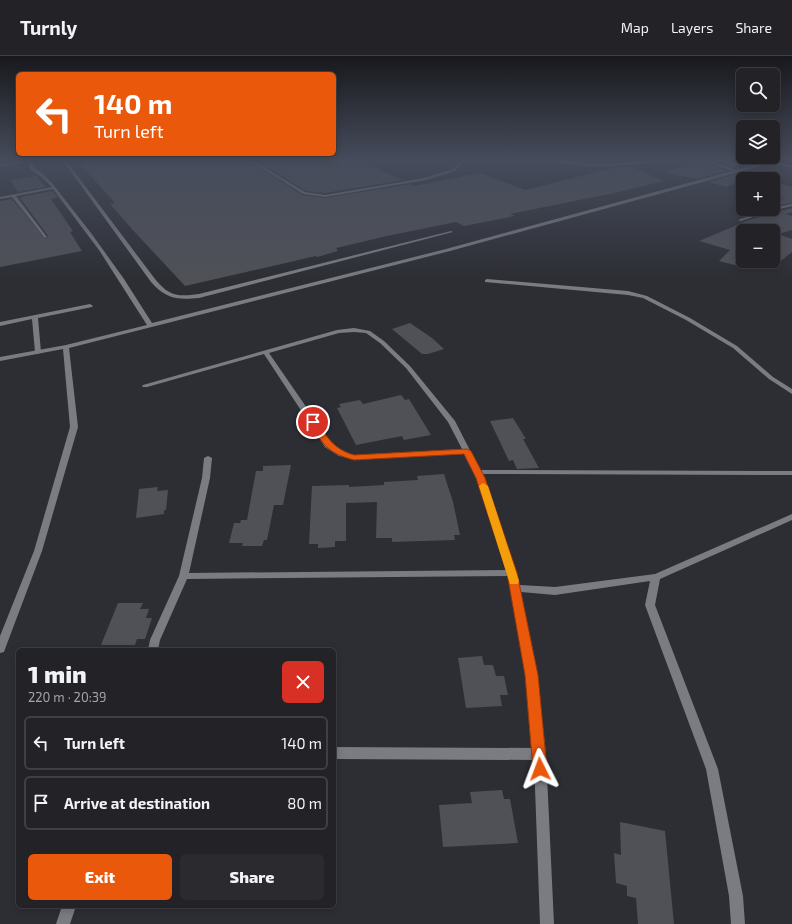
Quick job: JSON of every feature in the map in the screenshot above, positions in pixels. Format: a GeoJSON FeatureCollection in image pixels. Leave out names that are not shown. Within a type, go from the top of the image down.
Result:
{"type":"FeatureCollection","features":[{"type":"Feature","properties":{"kind":"street"},"geometry":{"type":"LineString","coordinates":[[16,199],[45,237]]}},
{"type":"Feature","properties":{"kind":"street"},"geometry":{"type":"LineString","coordinates":[[62,199],[88,231],[151,326]]}},
{"type":"Feature","properties":{"kind":"street"},"geometry":{"type":"LineString","coordinates":[[92,199],[118,237],[156,283],[170,295],[181,297],[199,296],[451,232]]}},
{"type":"Feature","properties":{"kind":"street"},"geometry":{"type":"LineString","coordinates":[[0,359],[66,347],[151,326],[448,250],[639,199]]}},
{"type":"Feature","properties":{"kind":"street"},"geometry":{"type":"LineString","coordinates":[[740,220],[792,205]]}},
{"type":"Feature","properties":{"kind":"street"},"geometry":{"type":"LineString","coordinates":[[487,281],[628,293],[645,297],[688,319],[735,347],[771,378],[792,392]]}},
{"type":"Feature","properties":{"kind":"street"},"geometry":{"type":"LineString","coordinates":[[0,324],[90,306]]}},
{"type":"Feature","properties":{"kind":"street"},"geometry":{"type":"LineString","coordinates":[[35,318],[38,352]]}},
{"type":"Feature","properties":{"kind":"street"},"geometry":{"type":"LineString","coordinates":[[145,386],[339,332],[354,330],[368,332],[382,342],[408,367],[451,421],[478,472],[516,588],[532,675],[540,754],[547,924]]}},
{"type":"Feature","properties":{"kind":"street"},"geometry":{"type":"LineString","coordinates":[[0,649],[38,551],[74,426],[66,347]]}},
{"type":"Feature","properties":{"kind":"street"},"geometry":{"type":"LineString","coordinates":[[266,352],[328,445],[342,454],[354,457],[467,451]]}},
{"type":"Feature","properties":{"kind":"street"},"geometry":{"type":"LineString","coordinates":[[153,648],[155,640],[184,576],[206,478],[208,458]]}},
{"type":"Feature","properties":{"kind":"street"},"geometry":{"type":"LineString","coordinates":[[478,472],[792,472]]}},
{"type":"Feature","properties":{"kind":"street"},"geometry":{"type":"LineString","coordinates":[[516,588],[555,591],[656,577],[792,517]]}},
{"type":"Feature","properties":{"kind":"street"},"geometry":{"type":"LineString","coordinates":[[184,576],[512,573]]}},
{"type":"Feature","properties":{"kind":"street"},"geometry":{"type":"LineString","coordinates":[[656,577],[650,604],[712,769],[736,896],[738,924]]}},
{"type":"Feature","properties":{"kind":"street"},"geometry":{"type":"LineString","coordinates":[[336,753],[540,754]]}},
{"type":"Feature","properties":{"kind":"street"},"geometry":{"type":"LineString","coordinates":[[62,924],[68,908]]}},
{"type":"Feature","properties":{"kind":"building"},"geometry":{"type":"Polygon","coordinates":[[[12,199],[46,239],[48,236],[20,199],[53,199],[51,199],[73,231],[70,232],[82,251],[0,267],[0,201],[12,199]]]}},
{"type":"Feature","properties":{"kind":"building"},"geometry":{"type":"Polygon","coordinates":[[[111,199],[587,199],[510,214],[515,216],[464,226],[456,222],[387,236],[336,248],[338,251],[317,257],[185,286],[110,204],[115,203],[111,199]]]}},
{"type":"Feature","properties":{"kind":"building"},"geometry":{"type":"Polygon","coordinates":[[[780,199],[792,199],[792,203],[780,205],[780,199]]]}},
{"type":"Feature","properties":{"kind":"building"},"geometry":{"type":"Polygon","coordinates":[[[792,208],[792,212],[786,214],[792,216],[792,230],[780,233],[780,224],[739,224],[763,216],[780,216],[780,211],[792,208]]]}},
{"type":"Feature","properties":{"kind":"building"},"geometry":{"type":"Polygon","coordinates":[[[736,225],[736,265],[719,261],[730,250],[699,241],[736,225]]]}},
{"type":"Feature","properties":{"kind":"building"},"geometry":{"type":"Polygon","coordinates":[[[780,235],[792,239],[792,252],[780,261],[780,235]]]}},
{"type":"Feature","properties":{"kind":"building"},"geometry":{"type":"Polygon","coordinates":[[[410,323],[432,338],[444,349],[428,354],[422,354],[392,329],[410,323]]]}},
{"type":"Feature","properties":{"kind":"building"},"geometry":{"type":"Polygon","coordinates":[[[401,395],[405,400],[409,399],[431,435],[404,440],[402,436],[356,445],[337,408],[341,407],[339,404],[360,400],[363,404],[401,395]]]}},
{"type":"Feature","properties":{"kind":"building"},"geometry":{"type":"Polygon","coordinates":[[[513,418],[526,439],[523,439],[539,468],[517,469],[513,460],[509,461],[490,421],[513,418]]]}},
{"type":"Feature","properties":{"kind":"building"},"geometry":{"type":"Polygon","coordinates":[[[291,465],[283,505],[274,505],[267,540],[264,540],[262,546],[242,546],[243,543],[229,543],[234,523],[240,523],[241,520],[247,520],[256,471],[263,471],[263,466],[291,465]]]}},
{"type":"Feature","properties":{"kind":"building"},"geometry":{"type":"Polygon","coordinates":[[[444,474],[453,502],[460,535],[454,535],[455,540],[392,542],[392,538],[376,538],[377,502],[346,503],[346,541],[335,541],[335,547],[318,548],[318,544],[309,544],[312,486],[349,485],[349,487],[384,485],[384,482],[418,480],[417,476],[444,474]]]}},
{"type":"Feature","properties":{"kind":"building"},"geometry":{"type":"Polygon","coordinates":[[[158,487],[157,491],[168,490],[166,510],[164,510],[164,514],[136,518],[139,489],[158,487]]]}},
{"type":"Feature","properties":{"kind":"building"},"geometry":{"type":"Polygon","coordinates":[[[118,603],[143,603],[140,609],[149,609],[146,618],[152,618],[145,639],[137,639],[135,645],[101,645],[118,603]]]}},
{"type":"Feature","properties":{"kind":"building"},"geometry":{"type":"Polygon","coordinates":[[[482,656],[484,665],[493,665],[496,676],[504,676],[508,695],[500,695],[502,706],[466,708],[458,658],[482,656]]]}},
{"type":"Feature","properties":{"kind":"building"},"geometry":{"type":"Polygon","coordinates":[[[502,790],[504,799],[510,799],[518,843],[443,847],[439,805],[472,803],[470,792],[502,790]]]}},
{"type":"Feature","properties":{"kind":"building"},"geometry":{"type":"Polygon","coordinates":[[[620,822],[665,831],[674,924],[638,924],[636,898],[627,896],[627,886],[616,883],[614,853],[621,855],[620,822]]]}},
{"type":"Feature","properties":{"kind":"slow traffic"},"geometry":{"type":"LineString","coordinates":[[483,486],[514,581]]}},
{"type":"Feature","properties":{"kind":"route"},"geometry":{"type":"LineString","coordinates":[[313,422],[328,445],[342,454],[354,457],[467,451],[480,478],[516,588],[532,675],[540,754],[540,769]]}}]}
